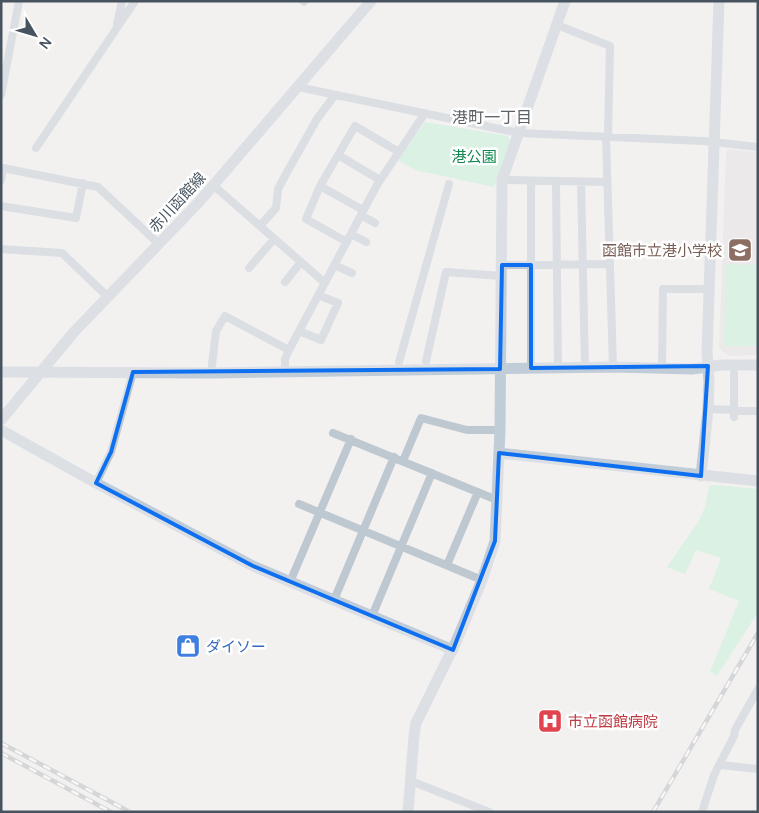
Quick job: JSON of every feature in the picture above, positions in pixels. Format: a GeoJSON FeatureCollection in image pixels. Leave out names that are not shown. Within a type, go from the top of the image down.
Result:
{"type":"FeatureCollection","features":[{"type":"Feature","properties":{"kind":"street"},"geometry":{"type":"LineString","coordinates":[[1,95],[19,1]]}},
{"type":"Feature","properties":{"kind":"street"},"geometry":{"type":"LineString","coordinates":[[116,29],[122,1]]}},
{"type":"Feature","properties":{"kind":"street"},"geometry":{"type":"LineString","coordinates":[[36,148],[135,1]]}},
{"type":"Feature","properties":{"kind":"street","name":"赤川函館線"},"geometry":{"type":"LineString","coordinates":[[1,420],[5,411],[42,372],[74,332],[213,185],[371,1]]}},
{"type":"Feature","properties":{"kind":"street"},"geometry":{"type":"LineString","coordinates":[[408,812],[416,723],[453,650],[482,580],[495,541],[500,430],[502,180],[565,1]]}},
{"type":"Feature","properties":{"kind":"street"},"geometry":{"type":"LineString","coordinates":[[700,476],[708,409],[707,351],[719,1]]}},
{"type":"Feature","properties":{"kind":"street"},"geometry":{"type":"LineString","coordinates":[[557,25],[610,46],[607,136],[613,368]]}},
{"type":"Feature","properties":{"kind":"street"},"geometry":{"type":"LineString","coordinates":[[298,87],[519,133],[714,142],[758,147]]}},
{"type":"Feature","properties":{"kind":"street"},"geometry":{"type":"LineString","coordinates":[[260,226],[276,208],[278,189],[317,118],[332,99]]}},
{"type":"Feature","properties":{"kind":"street"},"geometry":{"type":"LineString","coordinates":[[285,371],[285,359],[289,350],[362,213],[380,180],[425,113]]}},
{"type":"Feature","properties":{"kind":"street"},"geometry":{"type":"LineString","coordinates":[[347,242],[306,219],[320,186],[355,126],[399,152]]}},
{"type":"Feature","properties":{"kind":"street"},"geometry":{"type":"LineString","coordinates":[[338,155],[380,180]]}},
{"type":"Feature","properties":{"kind":"street"},"geometry":{"type":"LineString","coordinates":[[1,180],[2,165],[98,187],[159,244]]}},
{"type":"Feature","properties":{"kind":"street"},"geometry":{"type":"LineString","coordinates":[[502,180],[608,182]]}},
{"type":"Feature","properties":{"kind":"street"},"geometry":{"type":"LineString","coordinates":[[530,181],[531,368]]}},
{"type":"Feature","properties":{"kind":"street"},"geometry":{"type":"LineString","coordinates":[[556,181],[558,368]]}},
{"type":"Feature","properties":{"kind":"street"},"geometry":{"type":"LineString","coordinates":[[581,182],[585,368]]}},
{"type":"Feature","properties":{"kind":"street"},"geometry":{"type":"LineString","coordinates":[[1,206],[76,218],[83,184]]}},
{"type":"Feature","properties":{"kind":"street"},"geometry":{"type":"LineString","coordinates":[[399,362],[449,184]]}},
{"type":"Feature","properties":{"kind":"street"},"geometry":{"type":"LineString","coordinates":[[213,185],[325,283]]}},
{"type":"Feature","properties":{"kind":"street"},"geometry":{"type":"LineString","coordinates":[[320,186],[374,223]]}},
{"type":"Feature","properties":{"kind":"street"},"geometry":{"type":"LineString","coordinates":[[351,234],[366,242]]}},
{"type":"Feature","properties":{"kind":"street"},"geometry":{"type":"LineString","coordinates":[[249,268],[274,239]]}},
{"type":"Feature","properties":{"kind":"street"},"geometry":{"type":"LineString","coordinates":[[1,249],[62,253],[108,297]]}},
{"type":"Feature","properties":{"kind":"street"},"geometry":{"type":"LineString","coordinates":[[285,282],[301,262]]}},
{"type":"Feature","properties":{"kind":"street"},"geometry":{"type":"LineString","coordinates":[[426,361],[446,272],[502,270],[531,265],[610,264]]}},
{"type":"Feature","properties":{"kind":"street"},"geometry":{"type":"LineString","coordinates":[[334,265],[352,273]]}},
{"type":"Feature","properties":{"kind":"street"},"geometry":{"type":"LineString","coordinates":[[662,368],[663,289],[710,290]]}},
{"type":"Feature","properties":{"kind":"street"},"geometry":{"type":"LineString","coordinates":[[299,330],[320,340],[338,303],[318,295]]}},
{"type":"Feature","properties":{"kind":"street"},"geometry":{"type":"LineString","coordinates":[[211,373],[216,331],[225,316],[289,350]]}},
{"type":"Feature","properties":{"kind":"street"},"geometry":{"type":"LineString","coordinates":[[1,372],[211,373],[531,368],[692,369],[708,366],[758,365]]}},
{"type":"Feature","properties":{"kind":"street"},"geometry":{"type":"LineString","coordinates":[[96,484],[111,452],[133,372]]}},
{"type":"Feature","properties":{"kind":"street"},"geometry":{"type":"LineString","coordinates":[[734,373],[734,414]]}},
{"type":"Feature","properties":{"kind":"street"},"geometry":{"type":"LineString","coordinates":[[708,409],[734,414],[758,411]]}},
{"type":"Feature","properties":{"kind":"street"},"geometry":{"type":"LineString","coordinates":[[403,461],[421,418],[467,430],[500,430]]}},
{"type":"Feature","properties":{"kind":"street"},"geometry":{"type":"LineString","coordinates":[[3,433],[211,545],[290,582],[453,650]]}},
{"type":"Feature","properties":{"kind":"street"},"geometry":{"type":"LineString","coordinates":[[333,433],[497,500]]}},
{"type":"Feature","properties":{"kind":"street"},"geometry":{"type":"LineString","coordinates":[[290,582],[318,512],[351,440]]}},
{"type":"Feature","properties":{"kind":"street"},"geometry":{"type":"LineString","coordinates":[[499,453],[758,481]]}},
{"type":"Feature","properties":{"kind":"street"},"geometry":{"type":"LineString","coordinates":[[334,600],[394,457]]}},
{"type":"Feature","properties":{"kind":"street"},"geometry":{"type":"LineString","coordinates":[[372,616],[432,473]]}},
{"type":"Feature","properties":{"kind":"street"},"geometry":{"type":"LineString","coordinates":[[447,565],[478,492]]}},
{"type":"Feature","properties":{"kind":"street"},"geometry":{"type":"LineString","coordinates":[[299,504],[482,580]]}},
{"type":"Feature","properties":{"kind":"street"},"geometry":{"type":"LineString","coordinates":[[702,812],[714,775],[734,736],[735,730],[758,689]]}},
{"type":"Feature","properties":{"kind":"street"},"geometry":{"type":"LineString","coordinates":[[748,706],[758,708]]}},
{"type":"Feature","properties":{"kind":"street"},"geometry":{"type":"LineString","coordinates":[[720,764],[758,769]]}},
{"type":"Feature","properties":{"kind":"street"},"geometry":{"type":"LineString","coordinates":[[411,781],[489,812]]}},
{"type":"Feature","properties":{"kind":"highlighted area"},"geometry":{"type":"Polygon","coordinates":[[[502,265],[531,265],[531,368],[708,366],[701,476],[499,453],[495,541],[453,650],[253,566],[96,483],[111,452],[133,372],[500,369],[502,265]]]}},
{"type":"Feature","properties":{"kind":"shaded area","name":"函館市立港小学校"},"geometry":{"type":"Polygon","coordinates":[[[728,149],[758,152],[758,355],[728,356],[719,348],[726,152],[728,149]]]}},
{"type":"Feature","properties":{"kind":"green space","name":"港公園"},"geometry":{"type":"Polygon","coordinates":[[[425,122],[508,136],[510,141],[494,187],[415,170],[398,160],[425,122]]]}},
{"type":"Feature","properties":{"kind":"green space"},"geometry":{"type":"Polygon","coordinates":[[[726,264],[758,265],[758,346],[724,346],[726,264]]]}},
{"type":"Feature","properties":{"kind":"green space"},"geometry":{"type":"Polygon","coordinates":[[[709,486],[758,489],[758,612],[717,676],[710,672],[739,601],[709,589],[721,558],[696,550],[685,574],[667,567],[698,522],[705,507],[709,486]]]}},
{"type":"Feature","properties":{"kind":"railway"},"geometry":{"type":"LineString","coordinates":[[653,812],[758,633]]}},
{"type":"Feature","properties":{"kind":"railway"},"geometry":{"type":"LineString","coordinates":[[1,743],[130,812]]}},
{"type":"Feature","properties":{"kind":"railway"},"geometry":{"type":"LineString","coordinates":[[1,753],[111,812]]}},
{"type":"Feature","properties":{"kind":"place","name":"函館市立港小学校"},"geometry":{"type":"Point","coordinates":[740,250]}},
{"type":"Feature","properties":{"kind":"place","name":"ダイソー"},"geometry":{"type":"Point","coordinates":[188,646]}},
{"type":"Feature","properties":{"kind":"place","name":"市立函館病院"},"geometry":{"type":"Point","coordinates":[550,721]}},
{"type":"Feature","properties":{"kind":"district","name":"港町一丁目"},"geometry":{"type":"Point","coordinates":[492,117]}}]}
